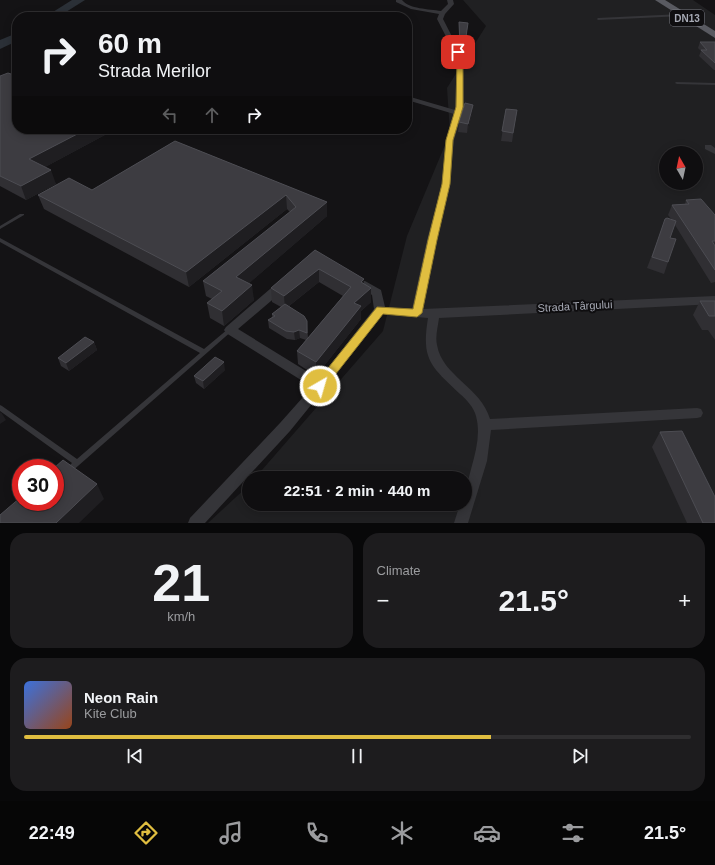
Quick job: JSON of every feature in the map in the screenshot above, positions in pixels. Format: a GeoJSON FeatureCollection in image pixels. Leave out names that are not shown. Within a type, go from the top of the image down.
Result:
{"type":"FeatureCollection","features":[{"type":"Feature","properties":{"kind":"highway","name":"DN13"},"geometry":{"type":"LineString","coordinates":[[659,0],[715,36]]}},
{"type":"Feature","properties":{"kind":"street"},"geometry":{"type":"LineString","coordinates":[[398,0],[401,4],[442,13]]}},
{"type":"Feature","properties":{"kind":"street"},"geometry":{"type":"LineString","coordinates":[[417,313],[432,240],[446,184],[450,140],[460,107],[460,58],[441,21],[442,13],[451,4],[450,0]]}},
{"type":"Feature","properties":{"kind":"street"},"geometry":{"type":"LineString","coordinates":[[412,99],[458,113]]}},
{"type":"Feature","properties":{"kind":"street"},"geometry":{"type":"LineString","coordinates":[[195,523],[285,427],[320,386],[380,310],[377,293],[352,278]]}},
{"type":"Feature","properties":{"kind":"street"},"geometry":{"type":"LineString","coordinates":[[289,279],[230,330],[320,386]]}},
{"type":"Feature","properties":{"kind":"street","name":"Strada Târgului"},"geometry":{"type":"LineString","coordinates":[[380,310],[434,314],[715,300]]}},
{"type":"Feature","properties":{"kind":"street"},"geometry":{"type":"LineString","coordinates":[[434,314],[431,346],[434,358],[446,373],[476,401],[485,425],[480,460],[461,523]]}},
{"type":"Feature","properties":{"kind":"street"},"geometry":{"type":"LineString","coordinates":[[485,425],[697,413]]}},
{"type":"Feature","properties":{"kind":"lane"},"geometry":{"type":"LineString","coordinates":[[598,20],[682,15]]}},
{"type":"Feature","properties":{"kind":"lane"},"geometry":{"type":"LineString","coordinates":[[677,83],[715,84]]}},
{"type":"Feature","properties":{"kind":"lane"},"geometry":{"type":"LineString","coordinates":[[0,228],[22,215]]}},
{"type":"Feature","properties":{"kind":"lane"},"geometry":{"type":"LineString","coordinates":[[0,240],[204,352]]}},
{"type":"Feature","properties":{"kind":"lane"},"geometry":{"type":"LineString","coordinates":[[64,474],[230,330]]}},
{"type":"Feature","properties":{"kind":"lane"},"geometry":{"type":"LineString","coordinates":[[0,408],[77,463]]}},
{"type":"Feature","properties":{"kind":"shaded area"},"geometry":{"type":"Polygon","coordinates":[[[463,0],[693,0],[715,15],[715,523],[208,523],[242,491],[242,511],[472,511],[472,471],[261,471],[383,331],[407,236],[450,133],[447,88],[486,26],[463,0]]]}},
{"type":"Feature","properties":{"kind":"building"},"geometry":{"type":"Polygon","coordinates":[[[459,22],[468,23],[464,50],[462,50],[460,46],[459,22]]]}},
{"type":"Feature","properties":{"kind":"building"},"geometry":{"type":"Polygon","coordinates":[[[700,42],[715,42],[715,63],[701,50],[707,50],[700,42]]]}},
{"type":"Feature","properties":{"kind":"building"},"geometry":{"type":"Polygon","coordinates":[[[8,73],[12,74],[12,134],[77,134],[29,159],[51,170],[21,186],[0,176],[0,76],[8,73]]]}},
{"type":"Feature","properties":{"kind":"building"},"geometry":{"type":"Polygon","coordinates":[[[465,103],[473,105],[468,124],[459,122],[465,103]]]}},
{"type":"Feature","properties":{"kind":"building"},"geometry":{"type":"Polygon","coordinates":[[[506,109],[517,110],[513,133],[502,131],[506,109]]]}},
{"type":"Feature","properties":{"kind":"building"},"geometry":{"type":"Polygon","coordinates":[[[175,141],[327,202],[236,277],[252,285],[222,311],[207,303],[222,291],[203,281],[296,207],[286,195],[186,272],[38,195],[69,178],[92,190],[175,141]]]}},
{"type":"Feature","properties":{"kind":"building"},"geometry":{"type":"Polygon","coordinates":[[[701,199],[715,215],[715,241],[712,241],[715,246],[715,270],[672,205],[689,204],[686,200],[701,199]]]}},
{"type":"Feature","properties":{"kind":"building"},"geometry":{"type":"Polygon","coordinates":[[[667,218],[676,221],[670,238],[676,239],[668,262],[652,257],[665,219],[667,218]]]}},
{"type":"Feature","properties":{"kind":"building"},"geometry":{"type":"Polygon","coordinates":[[[315,250],[364,279],[361,282],[371,288],[354,303],[361,306],[316,362],[297,351],[351,287],[319,269],[284,296],[271,288],[315,250]]]}},
{"type":"Feature","properties":{"kind":"building"},"geometry":{"type":"Polygon","coordinates":[[[700,301],[715,301],[715,316],[709,316],[700,301]]]}},
{"type":"Feature","properties":{"kind":"building"},"geometry":{"type":"Polygon","coordinates":[[[285,304],[304,316],[307,321],[307,333],[299,330],[294,332],[286,331],[268,320],[275,316],[272,314],[285,304]]]}},
{"type":"Feature","properties":{"kind":"building"},"geometry":{"type":"Polygon","coordinates":[[[85,337],[94,342],[66,363],[58,358],[85,337]]]}},
{"type":"Feature","properties":{"kind":"building"},"geometry":{"type":"Polygon","coordinates":[[[215,357],[224,362],[203,381],[194,376],[215,357]]]}},
{"type":"Feature","properties":{"kind":"building"},"geometry":{"type":"Polygon","coordinates":[[[682,431],[715,497],[715,523],[703,523],[660,432],[682,431]]]}},
{"type":"Feature","properties":{"kind":"building"},"geometry":{"type":"Polygon","coordinates":[[[64,461],[97,484],[56,523],[0,523],[0,515],[12,505],[12,511],[64,511],[64,461]]]}},
{"type":"Feature","properties":{"kind":"waterway"},"geometry":{"type":"LineString","coordinates":[[59,12],[80,0]]}},
{"type":"Feature","properties":{"kind":"waterway"},"geometry":{"type":"LineString","coordinates":[[0,45],[12,39]]}},
{"type":"Feature","properties":{"kind":"route"},"geometry":{"type":"LineString","coordinates":[[320,386],[380,310],[417,313],[432,240],[446,184],[450,140],[460,107],[460,58],[458,52]]}}]}
